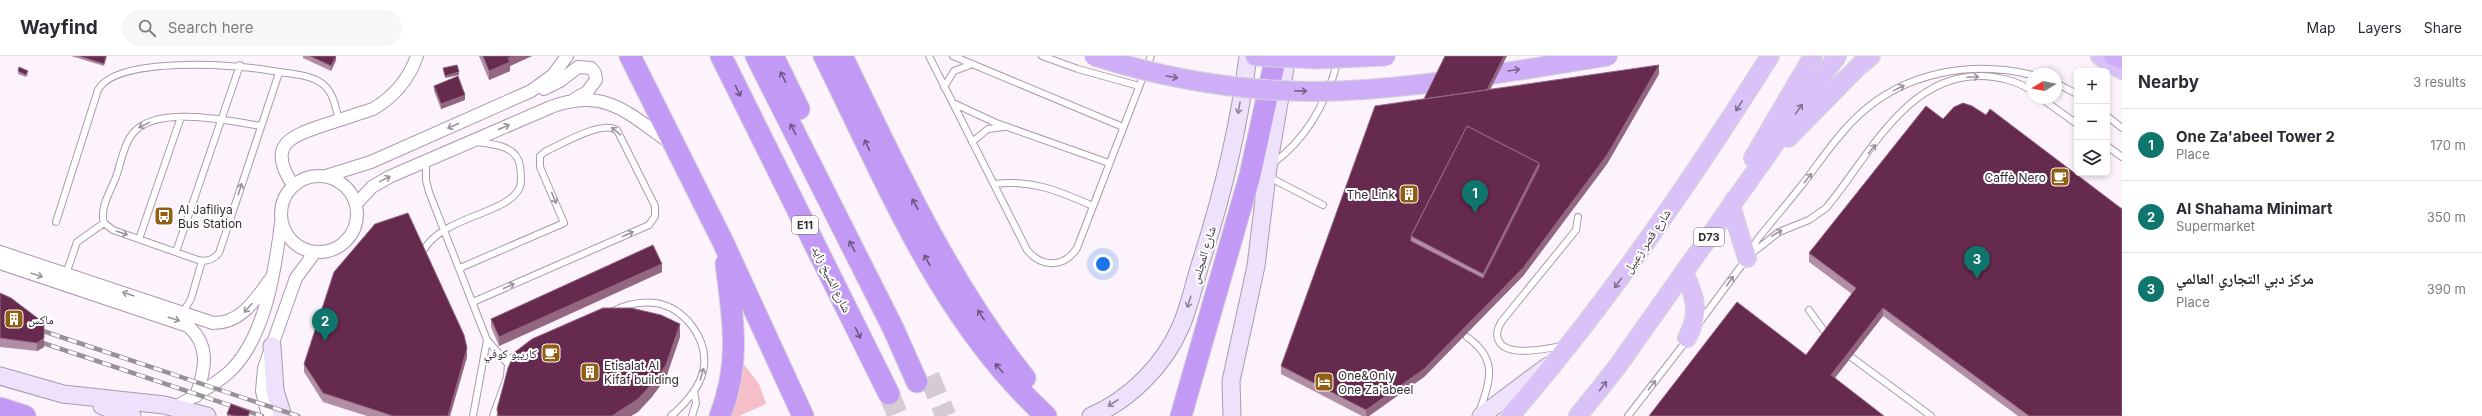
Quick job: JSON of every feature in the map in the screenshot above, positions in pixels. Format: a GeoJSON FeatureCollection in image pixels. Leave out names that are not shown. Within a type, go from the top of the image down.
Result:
{"type":"FeatureCollection","features":[{"type":"Feature","properties":{"kind":"highway"},"geometry":{"type":"LineString","coordinates":[[630,56],[723,242],[803,416]]}},
{"type":"Feature","properties":{"kind":"highway","name":"شارع الشيخ زايد"},"geometry":{"type":"LineString","coordinates":[[721,56],[889,394]]}},
{"type":"Feature","properties":{"kind":"highway","name":"E11"},"geometry":{"type":"LineString","coordinates":[[756,56],[893,328],[923,379],[893,299],[773,56]]}},
{"type":"Feature","properties":{"kind":"highway"},"geometry":{"type":"LineString","coordinates":[[824,56],[893,197],[950,300],[984,349],[1015,386],[1046,416]]}},
{"type":"Feature","properties":{"kind":"highway"},"geometry":{"type":"LineString","coordinates":[[842,56],[914,201],[962,285],[1052,416]]}},
{"type":"Feature","properties":{"kind":"highway"},"geometry":{"type":"LineString","coordinates":[[1094,56],[1153,73],[1221,85],[1329,91],[1414,86],[1608,56]]}},
{"type":"Feature","properties":{"kind":"highway"},"geometry":{"type":"LineString","coordinates":[[1255,56],[1317,59],[1386,56]]}},
{"type":"Feature","properties":{"kind":"highway"},"geometry":{"type":"LineString","coordinates":[[1180,416],[1250,174],[1276,56]]}},
{"type":"Feature","properties":{"kind":"highway"},"geometry":{"type":"LineString","coordinates":[[2106,57],[2122,59]]}},
{"type":"Feature","properties":{"kind":"highway"},"geometry":{"type":"LineString","coordinates":[[720,416],[731,383],[735,351],[733,319],[723,242]]}},
{"type":"Feature","properties":{"kind":"highway"},"geometry":{"type":"LineString","coordinates":[[0,408],[25,416]]}},
{"type":"Feature","properties":{"kind":"main road","name":"شارع المجلس"},"geometry":{"type":"LineString","coordinates":[[1091,416],[1125,396],[1146,379],[1161,359],[1181,326],[1216,214],[1234,141],[1248,56]]}},
{"type":"Feature","properties":{"kind":"main road"},"geometry":{"type":"LineString","coordinates":[[1232,416],[1231,381],[1256,266],[1267,172],[1287,56]]}},
{"type":"Feature","properties":{"kind":"main road","name":"شارع قصر زعبيل"},"geometry":{"type":"LineString","coordinates":[[1510,416],[1618,283],[1762,64],[1770,56]]}},
{"type":"Feature","properties":{"kind":"main road"},"geometry":{"type":"LineString","coordinates":[[1747,258],[1731,206],[1771,125],[1813,56]]}},
{"type":"Feature","properties":{"kind":"main road","name":"D73"},"geometry":{"type":"LineString","coordinates":[[1587,412],[1837,56]]}},
{"type":"Feature","properties":{"kind":"main road"},"geometry":{"type":"LineString","coordinates":[[1767,155],[1800,127],[1854,71],[1871,56]]}},
{"type":"Feature","properties":{"kind":"main road"},"geometry":{"type":"LineString","coordinates":[[2106,57],[2122,70]]}},
{"type":"Feature","properties":{"kind":"main road"},"geometry":{"type":"LineString","coordinates":[[1684,273],[1694,292],[1696,304],[1695,322],[1687,338]]}},
{"type":"Feature","properties":{"kind":"main road"},"geometry":{"type":"LineString","coordinates":[[272,346],[274,386],[283,416]]}},
{"type":"Feature","properties":{"kind":"main road"},"geometry":{"type":"LineString","coordinates":[[1481,416],[1555,362]]}},
{"type":"Feature","properties":{"kind":"main road"},"geometry":{"type":"LineString","coordinates":[[0,376],[70,395],[132,416]]}},
{"type":"Feature","properties":{"kind":"main road"},"geometry":{"type":"LineString","coordinates":[[70,395],[174,408],[207,416]]}},
{"type":"Feature","properties":{"kind":"street"},"geometry":{"type":"LineString","coordinates":[[293,185],[284,172],[281,160],[283,147],[287,141],[299,133],[373,109],[391,97],[405,81],[416,56]]}},
{"type":"Feature","properties":{"kind":"street"},"geometry":{"type":"LineString","coordinates":[[531,92],[553,75],[567,56]]}},
{"type":"Feature","properties":{"kind":"street"},"geometry":{"type":"LineString","coordinates":[[174,408],[196,396],[228,373],[247,350],[256,331],[272,277],[281,222],[280,209],[285,196],[293,185],[303,179],[326,176],[371,162],[531,92],[553,85],[578,67],[591,68],[595,74],[596,80],[587,92],[574,99],[551,107],[380,182],[356,204]]}},
{"type":"Feature","properties":{"kind":"street"},"geometry":{"type":"LineString","coordinates":[[574,99],[593,100],[611,104],[674,146]]}},
{"type":"Feature","properties":{"kind":"street"},"geometry":{"type":"LineString","coordinates":[[281,222],[287,236],[298,247],[315,252],[327,252],[341,246],[352,234],[357,219],[356,204],[345,186],[326,176]]}},
{"type":"Feature","properties":{"kind":"street"},"geometry":{"type":"LineString","coordinates":[[0,252],[213,323],[228,321],[245,312],[272,277]]}},
{"type":"Feature","properties":{"kind":"street"},"geometry":{"type":"LineString","coordinates":[[268,416],[264,403],[262,380],[272,346],[296,278],[315,252]]}},
{"type":"Feature","properties":{"kind":"street"},"geometry":{"type":"LineString","coordinates":[[0,263],[182,322],[188,326],[199,338],[204,351],[202,377],[196,396]]}},
{"type":"Feature","properties":{"kind":"lane"},"geometry":{"type":"LineString","coordinates":[[929,56],[1028,250],[1039,260],[1046,263],[1061,262],[1072,254],[1093,206],[1150,56]]}},
{"type":"Feature","properties":{"kind":"lane"},"geometry":{"type":"LineString","coordinates":[[953,56],[1123,127]]}},
{"type":"Feature","properties":{"kind":"lane"},"geometry":{"type":"LineString","coordinates":[[1042,56],[1078,69],[1139,86]]}},
{"type":"Feature","properties":{"kind":"lane"},"geometry":{"type":"LineString","coordinates":[[1323,205],[1267,172],[1289,152],[1313,122],[1329,89],[1339,56]]}},
{"type":"Feature","properties":{"kind":"lane"},"geometry":{"type":"LineString","coordinates":[[2106,57],[2122,77]]}},
{"type":"Feature","properties":{"kind":"lane"},"geometry":{"type":"LineString","coordinates":[[56,222],[98,90],[105,78],[120,70],[163,62],[208,61],[240,65],[309,78],[326,87],[334,102],[339,120]]}},
{"type":"Feature","properties":{"kind":"lane"},"geometry":{"type":"LineString","coordinates":[[176,252],[240,65]]}},
{"type":"Feature","properties":{"kind":"lane"},"geometry":{"type":"LineString","coordinates":[[944,87],[954,71],[972,65]]}},
{"type":"Feature","properties":{"kind":"lane"},"geometry":{"type":"LineString","coordinates":[[1628,416],[1747,258],[1757,240],[1849,125],[1879,99],[1903,86],[1942,73],[1995,68],[2026,74]]}},
{"type":"Feature","properties":{"kind":"lane"},"geometry":{"type":"LineString","coordinates":[[104,223],[113,230],[202,261],[211,260],[219,253],[279,72]]}},
{"type":"Feature","properties":{"kind":"lane"},"geometry":{"type":"LineString","coordinates":[[1747,258],[1775,235],[1809,220],[1826,208],[1897,116],[1909,104],[1926,91],[1952,80],[1980,76],[2001,78],[2026,88]]}},
{"type":"Feature","properties":{"kind":"lane"},"geometry":{"type":"LineString","coordinates":[[2062,86],[2074,92]]}},
{"type":"Feature","properties":{"kind":"lane"},"geometry":{"type":"LineString","coordinates":[[953,103],[1012,128],[1109,163]]}},
{"type":"Feature","properties":{"kind":"lane"},"geometry":{"type":"LineString","coordinates":[[2049,104],[2074,122]]}},
{"type":"Feature","properties":{"kind":"lane"},"geometry":{"type":"LineString","coordinates":[[104,223],[104,210],[132,134],[140,127],[150,122],[182,117],[221,120],[261,126]]}},
{"type":"Feature","properties":{"kind":"lane"},"geometry":{"type":"LineString","coordinates":[[139,239],[182,117]]}},
{"type":"Feature","properties":{"kind":"lane"},"geometry":{"type":"LineString","coordinates":[[2110,118],[2122,128]]}},
{"type":"Feature","properties":{"kind":"lane"},"geometry":{"type":"LineString","coordinates":[[460,268],[564,223],[540,167],[540,156],[546,151],[602,126],[613,127],[617,130],[655,206],[653,221],[649,225],[473,302]]}},
{"type":"Feature","properties":{"kind":"lane"},"geometry":{"type":"LineString","coordinates":[[972,142],[988,130],[1001,127],[1012,128]]}},
{"type":"Feature","properties":{"kind":"lane"},"geometry":{"type":"LineString","coordinates":[[423,251],[428,241],[445,228],[501,204],[512,197],[520,187],[522,176],[520,163],[513,152],[501,146],[472,142]]}},
{"type":"Feature","properties":{"kind":"lane"},"geometry":{"type":"LineString","coordinates":[[2110,148],[2122,157]]}},
{"type":"Feature","properties":{"kind":"lane"},"geometry":{"type":"LineString","coordinates":[[426,162],[427,187],[445,228],[487,340],[506,360],[508,373],[492,416]]}},
{"type":"Feature","properties":{"kind":"lane"},"geometry":{"type":"LineString","coordinates":[[994,184],[1014,182],[1034,184],[1047,187],[1093,206]]}},
{"type":"Feature","properties":{"kind":"lane"},"geometry":{"type":"LineString","coordinates":[[1568,345],[1527,351],[1509,350],[1500,343],[1497,332],[1502,322],[1576,230],[1578,216]]}},
{"type":"Feature","properties":{"kind":"lane"},"geometry":{"type":"LineString","coordinates":[[66,274],[77,242],[104,223]]}},
{"type":"Feature","properties":{"kind":"lane"},"geometry":{"type":"LineString","coordinates":[[183,312],[193,294],[202,261]]}},
{"type":"Feature","properties":{"kind":"lane"},"geometry":{"type":"LineString","coordinates":[[606,314],[640,303],[656,303],[670,308],[683,317],[700,339],[704,353],[704,366],[694,391],[671,416]]}},
{"type":"Feature","properties":{"kind":"lane"},"geometry":{"type":"LineString","coordinates":[[1809,310],[1827,335]]}},
{"type":"Feature","properties":{"kind":"lane"},"geometry":{"type":"LineString","coordinates":[[1467,337],[1481,348],[1489,364],[1485,395],[1478,416]]}},
{"type":"Feature","properties":{"kind":"lane"},"geometry":{"type":"LineString","coordinates":[[472,416],[487,340]]}},
{"type":"Feature","properties":{"kind":"lane"},"geometry":{"type":"LineString","coordinates":[[506,360],[528,350]]}},
{"type":"Feature","properties":{"kind":"lane"},"geometry":{"type":"LineString","coordinates":[[1851,357],[1931,416]]}},
{"type":"Feature","properties":{"kind":"lane"},"geometry":{"type":"LineString","coordinates":[[692,416],[696,403],[694,391]]}},
{"type":"Feature","properties":{"kind":"shaded area"},"geometry":{"type":"Polygon","coordinates":[[[742,362],[759,384],[766,404],[739,416],[730,416],[742,362]]]}},
{"type":"Feature","properties":{"kind":"building"},"geometry":{"type":"Polygon","coordinates":[[[79,56],[106,56],[104,64],[79,56]]]}},
{"type":"Feature","properties":{"kind":"building"},"geometry":{"type":"Polygon","coordinates":[[[310,56],[336,56],[331,66],[310,56]]]}},
{"type":"Feature","properties":{"kind":"building"},"geometry":{"type":"Polygon","coordinates":[[[483,56],[513,56],[508,58],[510,62],[489,71],[483,56]]]}},
{"type":"Feature","properties":{"kind":"building"},"geometry":{"type":"Polygon","coordinates":[[[1445,56],[1504,56],[1487,90],[1424,99],[1445,56]]]}},
{"type":"Feature","properties":{"kind":"building"},"geometry":{"type":"Polygon","coordinates":[[[457,65],[459,72],[445,76],[443,68],[457,65]]]}},
{"type":"Feature","properties":{"kind":"building"},"geometry":{"type":"Polygon","coordinates":[[[1659,65],[1607,155],[1523,268],[1424,369],[1366,410],[1281,366],[1375,106],[1659,65]],[[1467,126],[1411,236],[1411,241],[1483,278],[1539,167],[1539,163],[1467,126]]]}},
{"type":"Feature","properties":{"kind":"building"},"geometry":{"type":"Polygon","coordinates":[[[19,67],[28,71],[26,75],[18,71],[19,67]]]}},
{"type":"Feature","properties":{"kind":"building"},"geometry":{"type":"Polygon","coordinates":[[[458,76],[465,95],[441,104],[434,86],[458,76]]]}},
{"type":"Feature","properties":{"kind":"building"},"geometry":{"type":"Polygon","coordinates":[[[1963,103],[1972,106],[1986,115],[1990,109],[2074,173],[2074,176],[2078,176],[2122,209],[2122,416],[2029,416],[1883,308],[1831,375],[1884,416],[1649,416],[1737,302],[1806,355],[1856,288],[1809,253],[1926,106],[1943,119],[1954,107],[1963,103]]]}},
{"type":"Feature","properties":{"kind":"building"},"geometry":{"type":"Polygon","coordinates":[[[1467,126],[1539,163],[1483,274],[1411,236],[1467,126]]]}},
{"type":"Feature","properties":{"kind":"building"},"geometry":{"type":"Polygon","coordinates":[[[408,213],[464,335],[467,348],[448,416],[393,416],[323,393],[304,364],[334,272],[375,224],[408,213]]]}},
{"type":"Feature","properties":{"kind":"building"},"geometry":{"type":"Polygon","coordinates":[[[653,245],[662,264],[499,337],[491,319],[653,245]]]}},
{"type":"Feature","properties":{"kind":"building","name":"ماكس"},"geometry":{"type":"Polygon","coordinates":[[[0,293],[11,298],[44,323],[44,338],[37,343],[0,338],[0,293]]]}},
{"type":"Feature","properties":{"kind":"building","name":"Etisalat Al Kifaf building"},"geometry":{"type":"Polygon","coordinates":[[[603,308],[631,308],[661,315],[680,324],[666,365],[652,384],[638,399],[612,416],[498,416],[497,409],[508,368],[515,352],[532,339],[603,308]]]}},
{"type":"Feature","properties":{"kind":"building"},"geometry":{"type":"Polygon","coordinates":[[[231,404],[250,411],[248,416],[235,416],[227,414],[231,404]]]}},
{"type":"Feature","properties":{"kind":"tunnel"},"geometry":{"type":"LineString","coordinates":[[929,376],[946,416]]}},
{"type":"Feature","properties":{"kind":"tunnel"},"geometry":{"type":"LineString","coordinates":[[889,394],[898,416]]}},
{"type":"Feature","properties":{"kind":"railway"},"geometry":{"type":"LineString","coordinates":[[34,328],[298,416]]}},
{"type":"Feature","properties":{"kind":"railway"},"geometry":{"type":"LineString","coordinates":[[34,340],[262,416]]}},
{"type":"Feature","properties":{"kind":"place","name":"Caffè Nero"},"geometry":{"type":"Point","coordinates":[2060,177]}},
{"type":"Feature","properties":{"kind":"place","name":"The Link"},"geometry":{"type":"Point","coordinates":[1409,194]}},
{"type":"Feature","properties":{"kind":"place","name":"One Za'abeel Tower 2"},"geometry":{"type":"Point","coordinates":[1475,213]}},
{"type":"Feature","properties":{"kind":"place","name":"Al Jafiliya Bus Station"},"geometry":{"type":"Point","coordinates":[164,216]}},
{"type":"Feature","properties":{"kind":"place","name":"مركز دبي التجاري العالمي"},"geometry":{"type":"Point","coordinates":[1977,279]}},
{"type":"Feature","properties":{"kind":"place","name":"ماكس"},"geometry":{"type":"Point","coordinates":[14,319]}},
{"type":"Feature","properties":{"kind":"place","name":"Al Shahama Minimart"},"geometry":{"type":"Point","coordinates":[325,341]}},
{"type":"Feature","properties":{"kind":"place","name":"كاريبو كوفي"},"geometry":{"type":"Point","coordinates":[551,353]}},
{"type":"Feature","properties":{"kind":"place","name":"Etisalat Al Kifaf building"},"geometry":{"type":"Point","coordinates":[590,372]}},
{"type":"Feature","properties":{"kind":"place","name":"One&Only One Za'abeel"},"geometry":{"type":"Point","coordinates":[1324,382]}}]}
